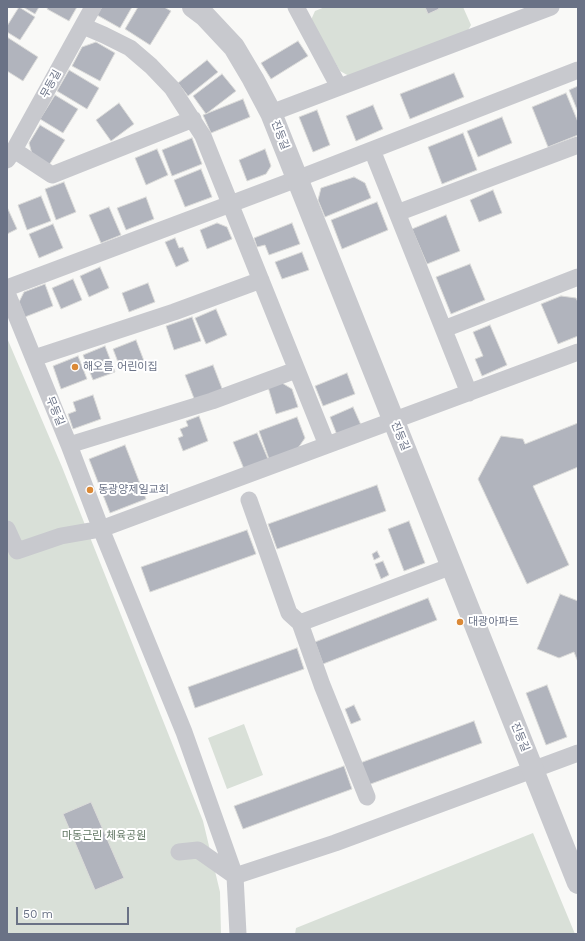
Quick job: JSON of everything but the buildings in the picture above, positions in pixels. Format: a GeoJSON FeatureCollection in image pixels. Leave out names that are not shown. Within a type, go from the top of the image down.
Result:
{"type":"FeatureCollection","features":[{"type":"Feature","properties":{"kind":"street","name":"무등길"},"geometry":{"type":"LineString","coordinates":[[10,155],[93,7]]}},
{"type":"Feature","properties":{"kind":"street","name":"진등길"},"geometry":{"type":"LineString","coordinates":[[193,7],[205,16],[234,46],[271,113],[578,883]]}},
{"type":"Feature","properties":{"kind":"street"},"geometry":{"type":"LineString","coordinates":[[296,7],[339,87]]}},
{"type":"Feature","properties":{"kind":"street"},"geometry":{"type":"LineString","coordinates":[[271,113],[531,10],[550,7]]}},
{"type":"Feature","properties":{"kind":"street"},"geometry":{"type":"LineString","coordinates":[[83,26],[130,48],[152,66],[172,88],[203,136],[326,445]]}},
{"type":"Feature","properties":{"kind":"street"},"geometry":{"type":"LineString","coordinates":[[7,288],[297,179],[578,70]]}},
{"type":"Feature","properties":{"kind":"street"},"geometry":{"type":"LineString","coordinates":[[10,155],[52,175],[193,119]]}},
{"type":"Feature","properties":{"kind":"street"},"geometry":{"type":"LineString","coordinates":[[397,213],[578,144]]}},
{"type":"Feature","properties":{"kind":"street"},"geometry":{"type":"LineString","coordinates":[[372,150],[469,393]]}},
{"type":"Feature","properties":{"kind":"street"},"geometry":{"type":"LineString","coordinates":[[444,329],[578,277]]}},
{"type":"Feature","properties":{"kind":"street"},"geometry":{"type":"LineString","coordinates":[[34,358],[174,312],[261,280]]}},
{"type":"Feature","properties":{"kind":"street","name":"무등길"},"geometry":{"type":"LineString","coordinates":[[7,293],[184,732],[235,876],[238,934]]}},
{"type":"Feature","properties":{"kind":"street"},"geometry":{"type":"LineString","coordinates":[[7,529],[17,551],[61,536],[101,529],[578,352]]}},
{"type":"Feature","properties":{"kind":"street"},"geometry":{"type":"LineString","coordinates":[[69,445],[212,401],[296,370]]}},
{"type":"Feature","properties":{"kind":"street"},"geometry":{"type":"LineString","coordinates":[[249,500],[289,613],[300,623],[322,685],[367,797]]}},
{"type":"Feature","properties":{"kind":"street"},"geometry":{"type":"LineString","coordinates":[[300,623],[452,566]]}},
{"type":"Feature","properties":{"kind":"street"},"geometry":{"type":"LineString","coordinates":[[179,852],[198,850],[235,876],[335,843],[578,753]]}},
{"type":"Feature","properties":{"kind":"green space"},"geometry":{"type":"Polygon","coordinates":[[[325,7],[463,7],[471,25],[467,32],[349,76],[340,71],[311,20],[315,11],[325,7]]]}},
{"type":"Feature","properties":{"kind":"green space","name":"마동근린 체육공원"},"geometry":{"type":"Polygon","coordinates":[[[7,338],[62,467],[203,821],[220,892],[221,934],[7,934],[7,338]]]}},
{"type":"Feature","properties":{"kind":"green space"},"geometry":{"type":"Polygon","coordinates":[[[244,724],[263,775],[227,789],[208,738],[244,724]]]}},
{"type":"Feature","properties":{"kind":"green space"},"geometry":{"type":"Polygon","coordinates":[[[533,833],[575,934],[295,934],[296,928],[533,833]]]}},
{"type":"Feature","properties":{"kind":"place","name":"해오름 어린이집"},"geometry":{"type":"Point","coordinates":[75,367]}},
{"type":"Feature","properties":{"kind":"place","name":"동광양제일교회"},"geometry":{"type":"Point","coordinates":[90,490]}},
{"type":"Feature","properties":{"kind":"place","name":"대광아파트"},"geometry":{"type":"Point","coordinates":[460,622]}}]}
